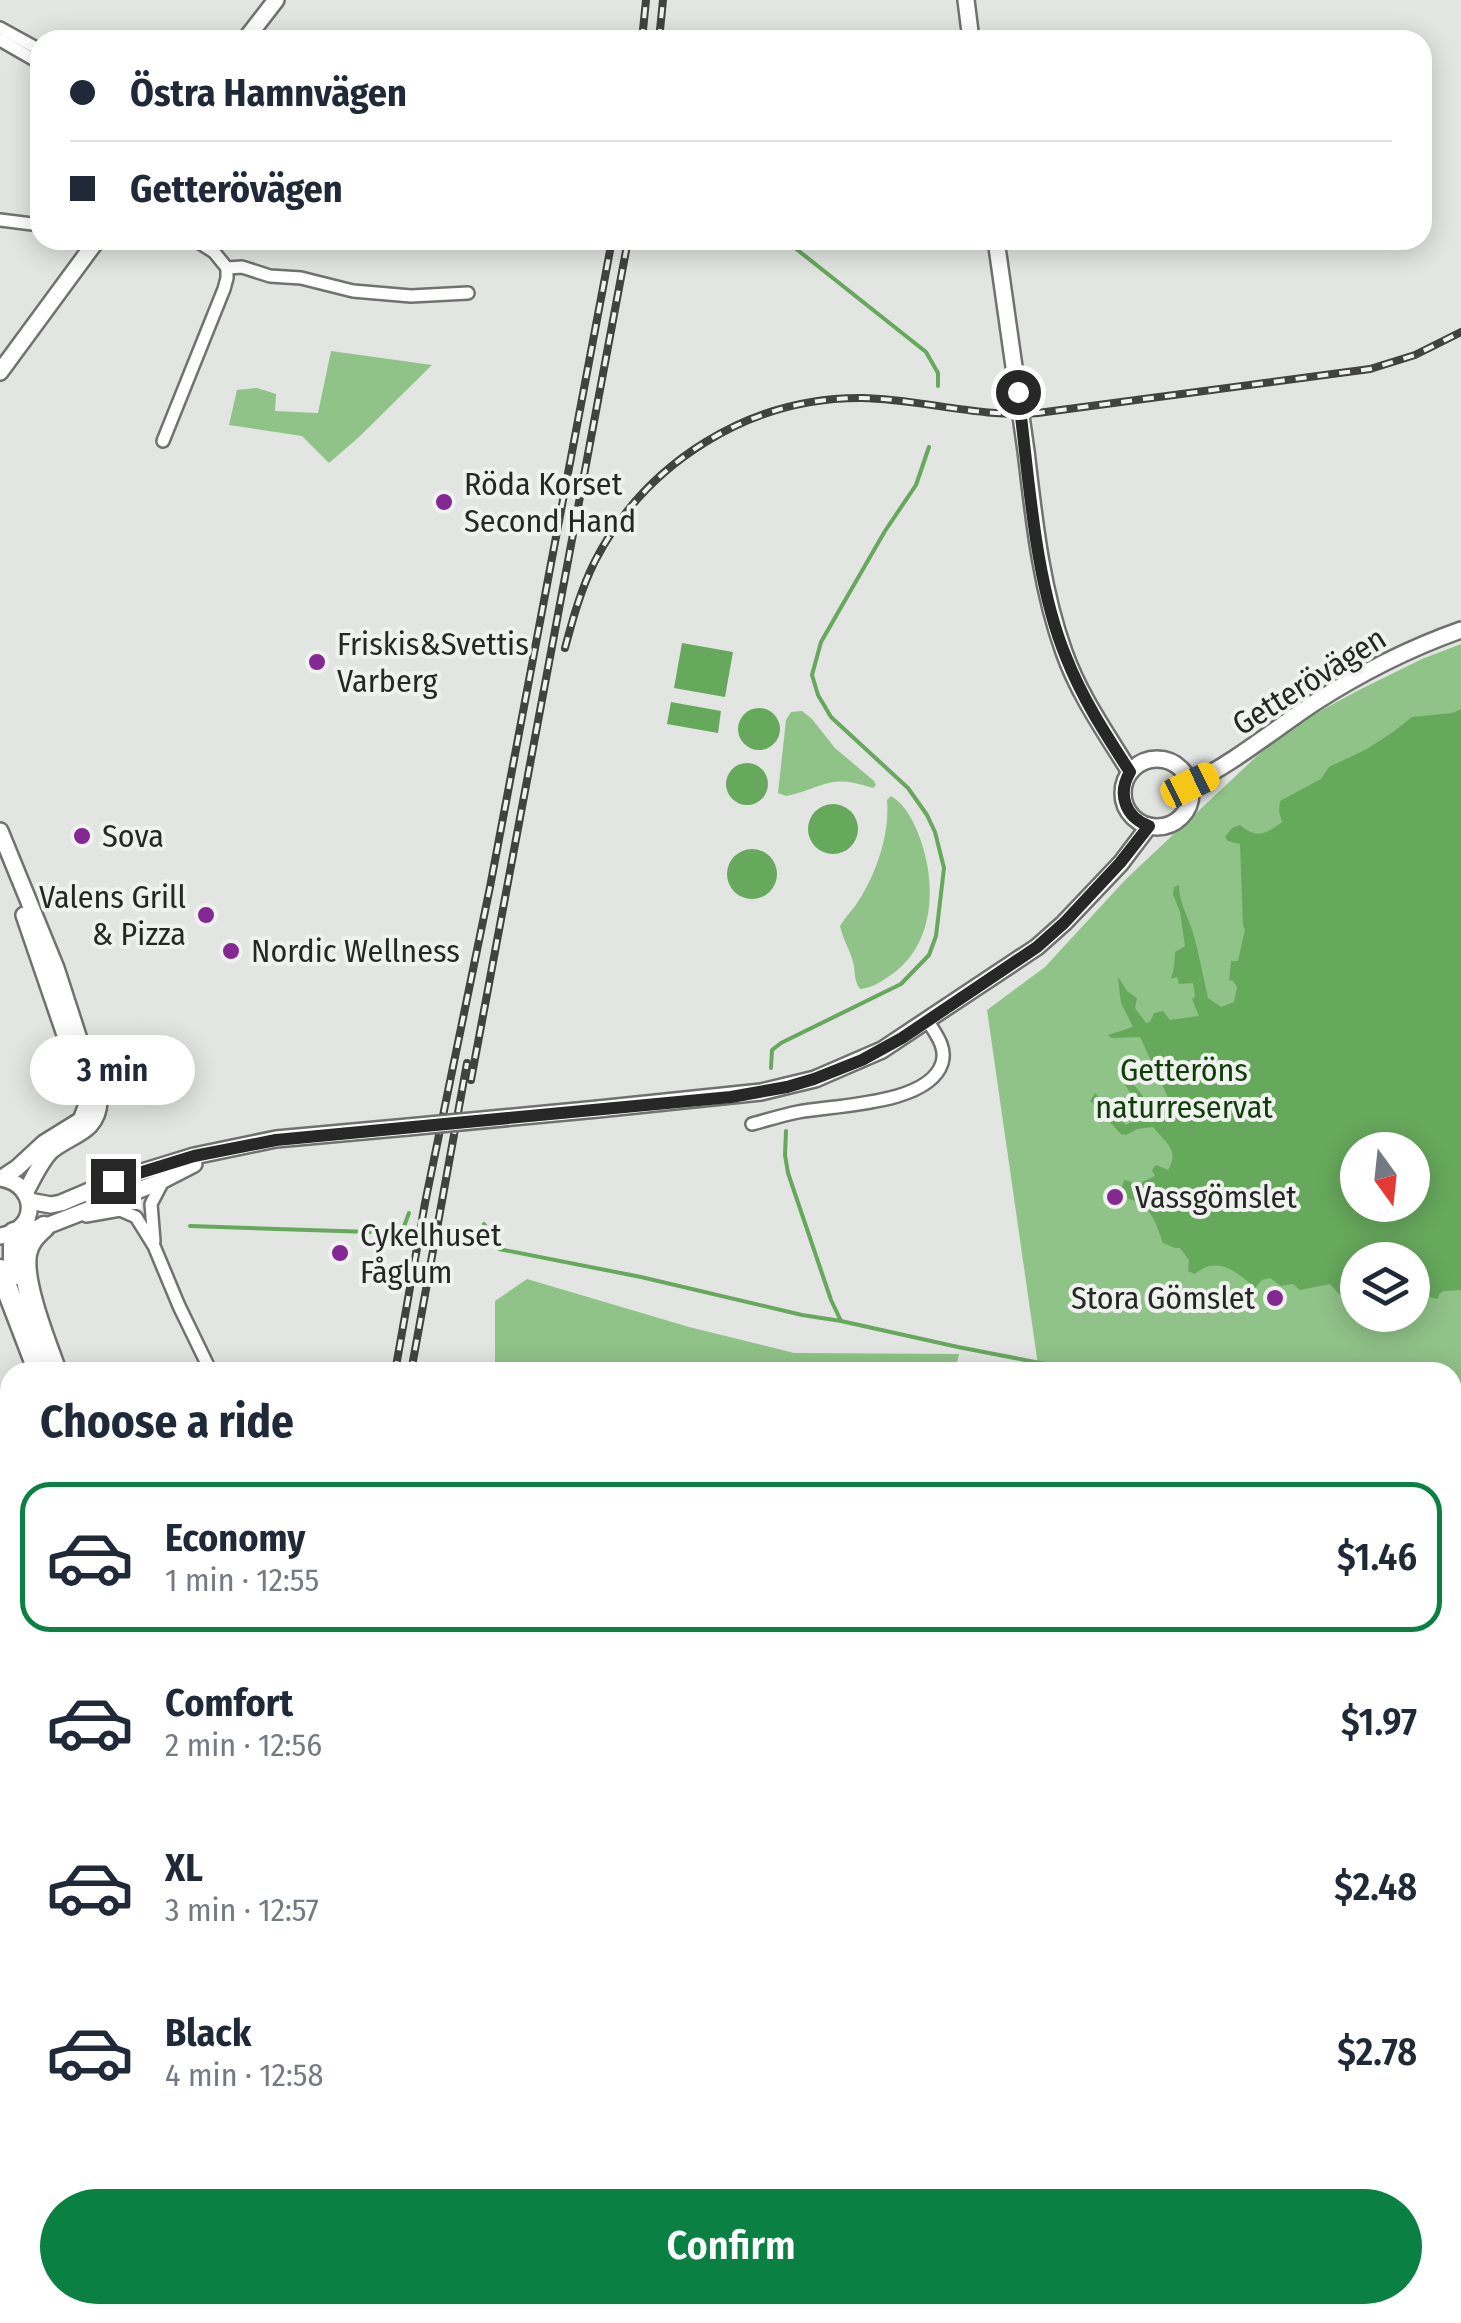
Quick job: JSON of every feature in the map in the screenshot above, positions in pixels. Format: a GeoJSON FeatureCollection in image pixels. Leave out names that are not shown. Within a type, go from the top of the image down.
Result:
{"type":"FeatureCollection","features":[{"type":"Feature","properties":{"kind":"main road"},"geometry":{"type":"LineString","coordinates":[[39,1322],[26,1256],[30,1241],[51,1224]]}},
{"type":"Feature","properties":{"kind":"main road"},"geometry":{"type":"LineString","coordinates":[[10,1234],[16,1268],[53,1362]]}},
{"type":"Feature","properties":{"kind":"main road"},"geometry":{"type":"LineString","coordinates":[[0,1270],[35,1362]]}},
{"type":"Feature","properties":{"kind":"street"},"geometry":{"type":"LineString","coordinates":[[253,30],[276,0]]}},
{"type":"Feature","properties":{"kind":"street"},"geometry":{"type":"LineString","coordinates":[[966,0],[970,30]]}},
{"type":"Feature","properties":{"kind":"street"},"geometry":{"type":"LineString","coordinates":[[0,28],[30,44]]}},
{"type":"Feature","properties":{"kind":"street"},"geometry":{"type":"LineString","coordinates":[[0,40],[30,58]]}},
{"type":"Feature","properties":{"kind":"street"},"geometry":{"type":"LineString","coordinates":[[0,220],[30,224]]}},
{"type":"Feature","properties":{"kind":"street"},"geometry":{"type":"LineString","coordinates":[[0,372],[87,250]]}},
{"type":"Feature","properties":{"kind":"street"},"geometry":{"type":"LineString","coordinates":[[163,440],[227,278],[227,268],[211,250]]}},
{"type":"Feature","properties":{"kind":"street"},"geometry":{"type":"LineString","coordinates":[[997,250],[1048,598],[1062,648],[1086,702],[1130,772]]}},
{"type":"Feature","properties":{"kind":"street"},"geometry":{"type":"LineString","coordinates":[[227,268],[300,278],[353,291],[411,296],[468,294]]}},
{"type":"Feature","properties":{"kind":"street","name":"Getterövägen"},"geometry":{"type":"LineString","coordinates":[[1190,785],[1243,755],[1316,702],[1369,671],[1461,630]]}},
{"type":"Feature","properties":{"kind":"street"},"geometry":{"type":"LineString","coordinates":[[1164,760],[1178,766],[1190,785],[1190,800],[1183,814],[1164,826],[1149,826],[1136,819],[1124,800],[1124,785],[1130,772],[1142,762],[1164,760]]}},
{"type":"Feature","properties":{"kind":"street"},"geometry":{"type":"LineString","coordinates":[[51,1224],[194,1156],[230,1148],[292,1138],[731,1097],[787,1087],[862,1060],[902,1038],[1037,947],[1120,863],[1149,826]]}},
{"type":"Feature","properties":{"kind":"street"},"geometry":{"type":"LineString","coordinates":[[0,833],[88,1102],[80,1120],[1,1178]]}},
{"type":"Feature","properties":{"kind":"street"},"geometry":{"type":"LineString","coordinates":[[0,833],[56,968],[99,1101],[99,1110],[89,1128],[44,1160],[27,1197],[26,1220],[10,1234]]}},
{"type":"Feature","properties":{"kind":"street"},"geometry":{"type":"LineString","coordinates":[[752,1124],[796,1112],[880,1100],[915,1089],[935,1077],[942,1062],[942,1048],[927,1020]]}},
{"type":"Feature","properties":{"kind":"street"},"geometry":{"type":"LineString","coordinates":[[1,1178],[16,1182],[27,1197],[61,1203],[166,1178],[230,1148]]}},
{"type":"Feature","properties":{"kind":"street"},"geometry":{"type":"LineString","coordinates":[[154,1246],[150,1212],[156,1191],[166,1178]]}},
{"type":"Feature","properties":{"kind":"street"},"geometry":{"type":"LineString","coordinates":[[130,1184],[150,1212]]}},
{"type":"Feature","properties":{"kind":"street"},"geometry":{"type":"LineString","coordinates":[[130,1184],[136,1217],[154,1246],[207,1362]]}},
{"type":"Feature","properties":{"kind":"street"},"geometry":{"type":"LineString","coordinates":[[10,1234],[120,1210],[136,1217]]}},
{"type":"Feature","properties":{"kind":"green space"},"geometry":{"type":"Polygon","coordinates":[[[331,351],[432,365],[329,463],[302,436],[229,425],[237,390],[257,388],[276,394],[275,411],[318,413],[331,351]]]}},
{"type":"Feature","properties":{"kind":"green space","name":"Getteröns naturreservat"},"geometry":{"type":"Polygon","coordinates":[[[1461,644],[1461,1362],[1038,1362],[987,1010],[1045,967],[1126,879],[1258,755],[1298,723],[1422,659],[1461,644]]]}},
{"type":"Feature","properties":{"kind":"green space"},"geometry":{"type":"Polygon","coordinates":[[[802,711],[835,748],[874,781],[873,788],[837,782],[786,796],[778,793],[786,720],[791,712],[802,711]]]}},
{"type":"Feature","properties":{"kind":"green space"},"geometry":{"type":"Polygon","coordinates":[[[891,796],[906,810],[921,841],[929,878],[928,916],[915,950],[903,965],[878,983],[860,989],[840,926],[877,865],[887,800],[891,796]]]}},
{"type":"Feature","properties":{"kind":"green space"},"geometry":{"type":"Polygon","coordinates":[[[527,1279],[794,1353],[959,1354],[957,1362],[495,1362],[495,1301],[527,1279]]]}},
{"type":"Feature","properties":{"kind":"shaded area"},"geometry":{"type":"Polygon","coordinates":[[[682,643],[733,652],[725,697],[674,688],[682,643]]]}},
{"type":"Feature","properties":{"kind":"shaded area"},"geometry":{"type":"Polygon","coordinates":[[[671,702],[721,711],[718,733],[667,724],[671,702]]]}},
{"type":"Feature","properties":{"kind":"shaded area"},"geometry":{"type":"Polygon","coordinates":[[[759,708],[774,714],[780,729],[774,744],[759,750],[744,744],[738,729],[744,714],[759,708]]]}},
{"type":"Feature","properties":{"kind":"shaded area"},"geometry":{"type":"Polygon","coordinates":[[[1461,709],[1461,1290],[1444,1291],[1438,1299],[1430,1297],[1430,1242],[1340,1242],[1340,1294],[1330,1284],[1300,1290],[1293,1284],[1281,1286],[1270,1278],[1255,1288],[1219,1266],[1203,1268],[1195,1274],[1188,1271],[1189,1260],[1180,1248],[1163,1243],[1146,1208],[1123,1197],[1124,1180],[1138,1184],[1155,1176],[1152,1170],[1156,1165],[1168,1170],[1173,1157],[1170,1147],[1153,1127],[1121,1134],[1090,1101],[1095,1093],[1126,1125],[1144,1115],[1116,1070],[1127,1076],[1157,1114],[1171,1104],[1140,1037],[1108,1035],[1133,1027],[1121,1003],[1118,977],[1137,998],[1135,1008],[1146,1023],[1154,1013],[1163,1011],[1170,1020],[1199,1016],[1192,999],[1193,983],[1179,984],[1177,977],[1171,979],[1175,952],[1185,946],[1173,894],[1174,887],[1179,885],[1208,998],[1221,1007],[1234,1002],[1237,987],[1229,980],[1231,961],[1238,961],[1245,930],[1240,844],[1225,837],[1240,825],[1256,834],[1271,830],[1282,822],[1280,801],[1321,779],[1329,767],[1367,749],[1412,717],[1461,709]]]}},
{"type":"Feature","properties":{"kind":"shaded area"},"geometry":{"type":"Polygon","coordinates":[[[747,763],[762,769],[768,784],[762,799],[747,805],[732,799],[726,784],[732,769],[747,763]]]}},
{"type":"Feature","properties":{"kind":"shaded area"},"geometry":{"type":"Polygon","coordinates":[[[833,804],[850,812],[858,829],[850,846],[833,854],[816,846],[808,829],[816,812],[833,804]]]}},
{"type":"Feature","properties":{"kind":"shaded area"},"geometry":{"type":"Polygon","coordinates":[[[752,849],[769,857],[777,874],[769,891],[752,899],[735,891],[727,874],[735,857],[752,849]]]}},
{"type":"Feature","properties":{"kind":"waterway"},"geometry":{"type":"LineString","coordinates":[[798,250],[926,352],[938,373],[938,386]]}},
{"type":"Feature","properties":{"kind":"waterway"},"geometry":{"type":"LineString","coordinates":[[771,1068],[772,1050],[781,1043],[901,984],[929,955],[936,936],[944,868],[927,815],[908,788],[831,717],[812,675],[821,642],[916,485],[929,447]]}},
{"type":"Feature","properties":{"kind":"waterway"},"geometry":{"type":"LineString","coordinates":[[786,1131],[788,1173],[841,1321],[1035,1362]]}},
{"type":"Feature","properties":{"kind":"waterway"},"geometry":{"type":"LineString","coordinates":[[392,1233],[403,1229],[409,1213]]}},
{"type":"Feature","properties":{"kind":"waterway"},"geometry":{"type":"LineString","coordinates":[[484,1224],[499,1249],[841,1321]]}},
{"type":"Feature","properties":{"kind":"waterway"},"geometry":{"type":"LineString","coordinates":[[190,1226],[370,1232]]}},
{"type":"Feature","properties":{"kind":"railway"},"geometry":{"type":"LineString","coordinates":[[643,30],[646,0]]}},
{"type":"Feature","properties":{"kind":"railway"},"geometry":{"type":"LineString","coordinates":[[660,30],[663,0]]}},
{"type":"Feature","properties":{"kind":"railway"},"geometry":{"type":"LineString","coordinates":[[397,1362],[610,250]]}},
{"type":"Feature","properties":{"kind":"railway"},"geometry":{"type":"LineString","coordinates":[[471,1080],[626,250]]}},
{"type":"Feature","properties":{"kind":"railway"},"geometry":{"type":"LineString","coordinates":[[565,648],[595,561],[642,494],[706,442],[780,409],[862,398],[994,413],[1038,413],[1370,369],[1415,355],[1461,332]]}},
{"type":"Feature","properties":{"kind":"railway"},"geometry":{"type":"LineString","coordinates":[[413,1362],[467,1063]]}},
{"type":"Feature","properties":{"kind":"place","name":"Röda Korset Second Hand"},"geometry":{"type":"Point","coordinates":[444,502]}},
{"type":"Feature","properties":{"kind":"place","name":"Friskis&Svettis Varberg"},"geometry":{"type":"Point","coordinates":[317,662]}},
{"type":"Feature","properties":{"kind":"place","name":"Sova"},"geometry":{"type":"Point","coordinates":[82,836]}},
{"type":"Feature","properties":{"kind":"place","name":"Valens Grill & Pizza"},"geometry":{"type":"Point","coordinates":[206,915]}},
{"type":"Feature","properties":{"kind":"place","name":"Nordic Wellness"},"geometry":{"type":"Point","coordinates":[231,951]}},
{"type":"Feature","properties":{"kind":"place","name":"Vassgömslet"},"geometry":{"type":"Point","coordinates":[1115,1197]}},
{"type":"Feature","properties":{"kind":"place","name":"Cykelhuset Fåglum"},"geometry":{"type":"Point","coordinates":[340,1253]}},
{"type":"Feature","properties":{"kind":"place","name":"Stora Gömslet"},"geometry":{"type":"Point","coordinates":[1275,1298]}},
{"type":"Feature","properties":{"kind":"route"},"geometry":{"type":"LineString","coordinates":[[113,1181],[194,1156],[276,1140],[731,1097],[787,1087],[882,1050],[1037,947],[1120,863],[1149,826],[1126,808],[1124,785],[1130,772],[1086,702],[1062,648],[1042,569],[1018,392]]}}]}
